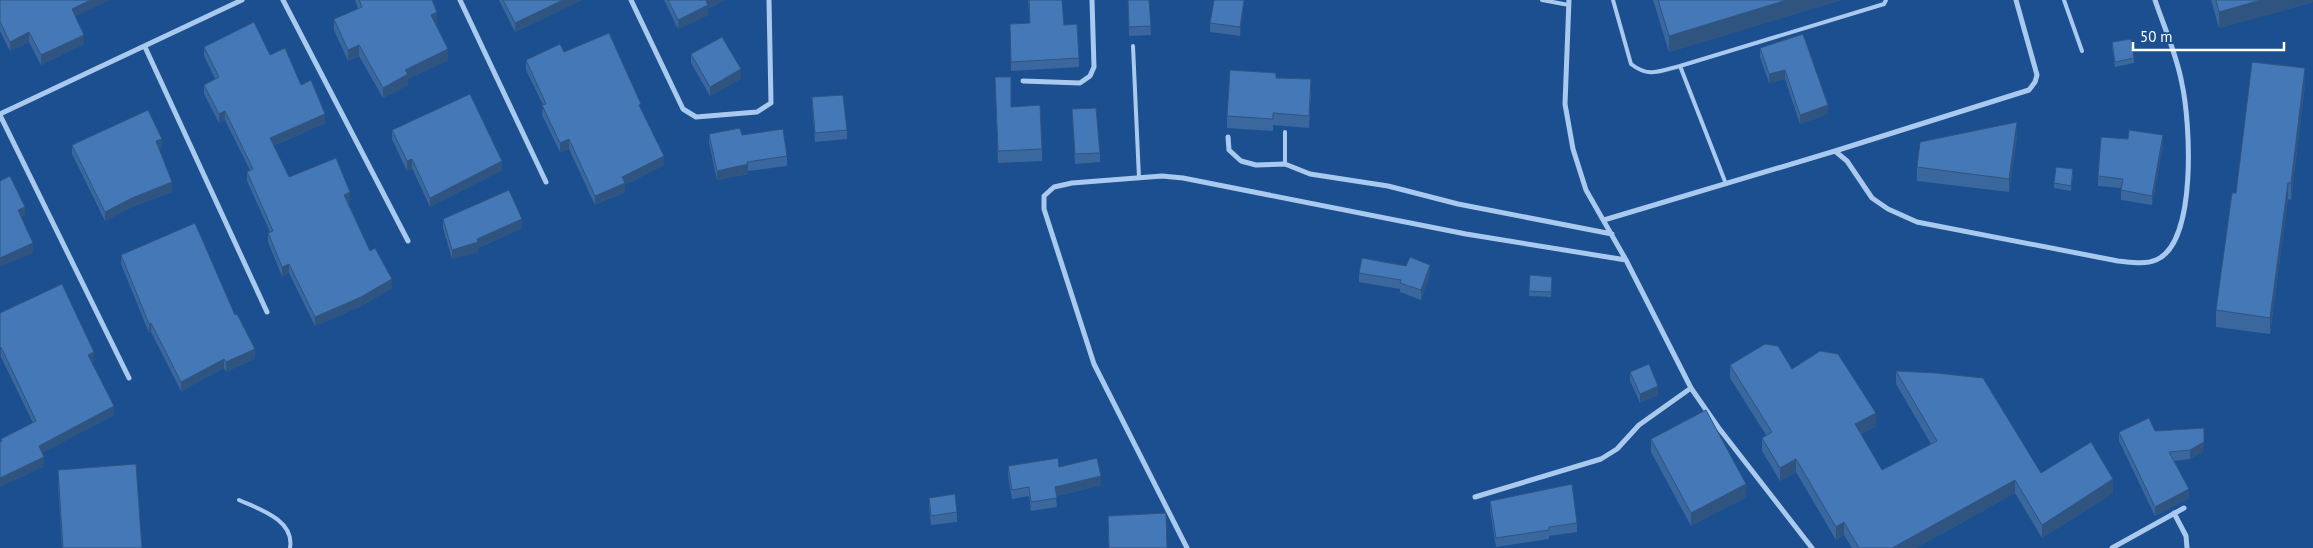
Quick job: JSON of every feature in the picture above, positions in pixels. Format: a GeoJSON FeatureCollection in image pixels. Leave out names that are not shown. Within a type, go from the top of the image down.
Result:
{"type":"FeatureCollection","features":[{"type":"Feature","properties":{"kind":"street"},"geometry":{"type":"LineString","coordinates":[[129,378],[0,114],[242,0]]}},
{"type":"Feature","properties":{"kind":"street"},"geometry":{"type":"LineString","coordinates":[[283,0],[408,241]]}},
{"type":"Feature","properties":{"kind":"street"},"geometry":{"type":"LineString","coordinates":[[460,0],[546,182]]}},
{"type":"Feature","properties":{"kind":"street"},"geometry":{"type":"LineString","coordinates":[[631,0],[683,109],[696,117],[757,112],[771,103],[769,0]]}},
{"type":"Feature","properties":{"kind":"street"},"geometry":{"type":"LineString","coordinates":[[1023,81],[1080,83],[1090,76],[1094,67],[1092,0]]}},
{"type":"Feature","properties":{"kind":"street"},"geometry":{"type":"LineString","coordinates":[[1604,220],[1835,151],[2029,90],[2035,82],[2037,75],[2016,0]]}},
{"type":"Feature","properties":{"kind":"street"},"geometry":{"type":"LineString","coordinates":[[1835,151],[1847,161],[1872,198],[1888,209],[1917,222],[2118,261],[2140,263],[2156,260],[2167,253],[2176,240],[2186,203],[2190,145],[2182,81],[2155,0]]}},
{"type":"Feature","properties":{"kind":"street"},"geometry":{"type":"LineString","coordinates":[[1569,3],[1565,104],[1573,148],[1586,190],[1626,260],[1692,388],[1718,427],[1812,548]]}},
{"type":"Feature","properties":{"kind":"street"},"geometry":{"type":"LineString","coordinates":[[144,47],[267,312]]}},
{"type":"Feature","properties":{"kind":"street"},"geometry":{"type":"LineString","coordinates":[[1228,136],[1229,150],[1241,161],[1256,165],[1285,164],[1310,174],[1388,186],[1458,204],[1612,234]]}},
{"type":"Feature","properties":{"kind":"street"},"geometry":{"type":"LineString","coordinates":[[1187,548],[1094,364],[1044,209],[1044,196],[1054,187],[1072,183],[1162,176],[1183,178],[1466,234],[1626,260]]}},
{"type":"Feature","properties":{"kind":"street"},"geometry":{"type":"LineString","coordinates":[[1475,496],[1601,459],[1616,449],[1639,425],[1692,388]]}},
{"type":"Feature","properties":{"kind":"street"},"geometry":{"type":"LineString","coordinates":[[2112,548],[2184,508]]}},
{"type":"Feature","properties":{"kind":"street"},"geometry":{"type":"LineString","coordinates":[[2174,513],[2186,536],[2187,548]]}},
{"type":"Feature","properties":{"kind":"lane"},"geometry":{"type":"LineString","coordinates":[[1542,0],[1569,3]]}},
{"type":"Feature","properties":{"kind":"lane"},"geometry":{"type":"LineString","coordinates":[[1613,0],[1631,64],[1639,70],[1649,73],[1680,66],[1884,4],[1886,0]]}},
{"type":"Feature","properties":{"kind":"lane"},"geometry":{"type":"LineString","coordinates":[[2064,0],[2082,51]]}},
{"type":"Feature","properties":{"kind":"lane"},"geometry":{"type":"LineString","coordinates":[[1133,46],[1139,178]]}},
{"type":"Feature","properties":{"kind":"lane"},"geometry":{"type":"LineString","coordinates":[[1680,66],[1726,184]]}},
{"type":"Feature","properties":{"kind":"lane"},"geometry":{"type":"LineString","coordinates":[[1285,132],[1285,164]]}},
{"type":"Feature","properties":{"kind":"lane"},"geometry":{"type":"LineString","coordinates":[[239,500],[274,516],[283,524],[291,540],[290,548]]}},
{"type":"Feature","properties":{"kind":"building"},"geometry":{"type":"Polygon","coordinates":[[[0,0],[91,0],[72,9],[84,35],[41,55],[29,32],[10,42],[0,22],[0,0]]]}},
{"type":"Feature","properties":{"kind":"building"},"geometry":{"type":"Polygon","coordinates":[[[359,0],[432,0],[437,12],[431,15],[448,49],[405,70],[408,74],[383,88],[359,45],[348,50],[334,19],[362,7],[359,0]]]}},
{"type":"Feature","properties":{"kind":"building"},"geometry":{"type":"Polygon","coordinates":[[[503,0],[563,0],[515,23],[503,0]]]}},
{"type":"Feature","properties":{"kind":"building"},"geometry":{"type":"Polygon","coordinates":[[[668,0],[707,0],[708,5],[678,20],[668,0]]]}},
{"type":"Feature","properties":{"kind":"building"},"geometry":{"type":"Polygon","coordinates":[[[1029,0],[1062,0],[1064,25],[1077,24],[1079,58],[1011,62],[1010,24],[1030,23],[1029,0]]]}},
{"type":"Feature","properties":{"kind":"building"},"geometry":{"type":"Polygon","coordinates":[[[1128,0],[1149,0],[1151,26],[1129,27],[1128,0]]]}},
{"type":"Feature","properties":{"kind":"building"},"geometry":{"type":"Polygon","coordinates":[[[1214,0],[1244,0],[1240,27],[1210,23],[1214,0]]]}},
{"type":"Feature","properties":{"kind":"building"},"geometry":{"type":"Polygon","coordinates":[[[1658,0],[1787,0],[1669,36],[1658,0]]]}},
{"type":"Feature","properties":{"kind":"building"},"geometry":{"type":"Polygon","coordinates":[[[2216,0],[2261,0],[2219,12],[2216,0]]]}},
{"type":"Feature","properties":{"kind":"building"},"geometry":{"type":"Polygon","coordinates":[[[254,22],[270,55],[285,48],[301,85],[311,80],[325,114],[270,138],[289,177],[336,158],[350,192],[344,195],[370,251],[375,248],[392,279],[361,297],[315,317],[289,264],[282,267],[268,233],[273,231],[247,172],[253,169],[225,111],[219,114],[204,85],[219,77],[204,47],[254,22]]]}},
{"type":"Feature","properties":{"kind":"building"},"geometry":{"type":"Polygon","coordinates":[[[609,33],[641,104],[639,105],[664,156],[622,177],[625,183],[595,196],[569,139],[560,143],[542,105],[546,104],[526,60],[560,44],[564,52],[609,33]]]}},
{"type":"Feature","properties":{"kind":"building"},"geometry":{"type":"Polygon","coordinates":[[[1803,34],[1828,105],[1800,115],[1785,70],[1769,74],[1760,48],[1803,34]]]}},
{"type":"Feature","properties":{"kind":"building"},"geometry":{"type":"Polygon","coordinates":[[[722,37],[741,69],[710,87],[691,54],[722,37]]]}},
{"type":"Feature","properties":{"kind":"building"},"geometry":{"type":"Polygon","coordinates":[[[2131,39],[2134,58],[2115,62],[2112,42],[2131,39]]]}},
{"type":"Feature","properties":{"kind":"building"},"geometry":{"type":"Polygon","coordinates":[[[2252,62],[2305,68],[2291,183],[2288,183],[2270,318],[2216,310],[2232,193],[2236,193],[2252,62]]]}},
{"type":"Feature","properties":{"kind":"building"},"geometry":{"type":"Polygon","coordinates":[[[1230,70],[1276,73],[1276,78],[1311,79],[1309,116],[1273,113],[1273,119],[1227,116],[1230,70]]]}},
{"type":"Feature","properties":{"kind":"building"},"geometry":{"type":"Polygon","coordinates":[[[995,77],[1011,77],[1011,107],[1040,105],[1042,149],[998,151],[995,77]]]}},
{"type":"Feature","properties":{"kind":"building"},"geometry":{"type":"Polygon","coordinates":[[[470,94],[502,161],[430,198],[412,159],[407,161],[392,130],[470,94]]]}},
{"type":"Feature","properties":{"kind":"building"},"geometry":{"type":"Polygon","coordinates":[[[843,95],[847,130],[815,133],[812,97],[843,95]]]}},
{"type":"Feature","properties":{"kind":"building"},"geometry":{"type":"Polygon","coordinates":[[[1096,108],[1100,153],[1075,154],[1072,109],[1096,108]]]}},
{"type":"Feature","properties":{"kind":"building"},"geometry":{"type":"Polygon","coordinates":[[[148,110],[162,139],[156,141],[172,182],[132,198],[105,212],[72,145],[148,110]]]}},
{"type":"Feature","properties":{"kind":"building"},"geometry":{"type":"Polygon","coordinates":[[[2017,122],[2009,179],[1917,167],[1920,142],[2017,122]]]}},
{"type":"Feature","properties":{"kind":"building"},"geometry":{"type":"Polygon","coordinates":[[[740,128],[742,135],[783,129],[787,156],[747,162],[748,164],[717,171],[709,134],[740,128]]]}},
{"type":"Feature","properties":{"kind":"building"},"geometry":{"type":"Polygon","coordinates":[[[2129,130],[2163,135],[2152,196],[2121,190],[2123,179],[2098,176],[2101,137],[2128,139],[2129,130]]]}},
{"type":"Feature","properties":{"kind":"building"},"geometry":{"type":"Polygon","coordinates":[[[2056,167],[2073,169],[2071,186],[2054,183],[2056,167]]]}},
{"type":"Feature","properties":{"kind":"building"},"geometry":{"type":"Polygon","coordinates":[[[10,176],[25,207],[18,210],[33,243],[0,258],[0,181],[10,176]]]}},
{"type":"Feature","properties":{"kind":"building"},"geometry":{"type":"Polygon","coordinates":[[[509,190],[522,219],[477,239],[478,242],[452,250],[443,219],[509,190]]]}},
{"type":"Feature","properties":{"kind":"building"},"geometry":{"type":"Polygon","coordinates":[[[195,223],[235,315],[237,314],[255,349],[226,362],[224,359],[181,382],[151,323],[149,324],[121,255],[195,223]]]}},
{"type":"Feature","properties":{"kind":"building"},"geometry":{"type":"Polygon","coordinates":[[[1410,257],[1430,265],[1421,290],[1400,283],[1401,280],[1359,273],[1362,258],[1406,266],[1410,257]]]}},
{"type":"Feature","properties":{"kind":"building"},"geometry":{"type":"Polygon","coordinates":[[[1530,275],[1552,277],[1551,292],[1529,291],[1530,275]]]}},
{"type":"Feature","properties":{"kind":"building"},"geometry":{"type":"Polygon","coordinates":[[[62,284],[94,352],[88,355],[114,406],[39,446],[44,457],[0,478],[1,439],[36,421],[0,348],[0,313],[62,284]]]}},
{"type":"Feature","properties":{"kind":"building"},"geometry":{"type":"Polygon","coordinates":[[[1765,344],[1778,346],[1792,369],[1820,351],[1838,354],[1876,413],[1855,424],[1882,470],[1937,441],[1896,371],[1983,378],[2041,473],[2091,442],[2113,479],[2042,525],[2015,480],[1892,548],[1859,548],[1844,522],[1836,527],[1796,459],[1780,468],[1762,438],[1772,432],[1730,365],[1765,344]]]}},
{"type":"Feature","properties":{"kind":"building"},"geometry":{"type":"Polygon","coordinates":[[[1649,364],[1658,386],[1640,394],[1630,372],[1649,364]]]}},
{"type":"Feature","properties":{"kind":"building"},"geometry":{"type":"Polygon","coordinates":[[[1706,410],[1746,484],[1691,513],[1651,439],[1706,410]]]}},
{"type":"Feature","properties":{"kind":"building"},"geometry":{"type":"Polygon","coordinates":[[[2149,418],[2155,431],[2204,428],[2204,442],[2190,450],[2169,452],[2189,489],[2155,507],[2119,432],[2149,418]]]}},
{"type":"Feature","properties":{"kind":"building"},"geometry":{"type":"Polygon","coordinates":[[[1058,458],[1059,467],[1097,458],[1101,476],[1055,487],[1057,498],[1031,502],[1029,487],[1012,490],[1008,466],[1058,458]]]}},
{"type":"Feature","properties":{"kind":"building"},"geometry":{"type":"Polygon","coordinates":[[[136,464],[142,548],[63,548],[58,470],[136,464]]]}},
{"type":"Feature","properties":{"kind":"building"},"geometry":{"type":"Polygon","coordinates":[[[1572,484],[1577,523],[1549,527],[1549,530],[1496,538],[1490,501],[1572,484]]]}},
{"type":"Feature","properties":{"kind":"building"},"geometry":{"type":"Polygon","coordinates":[[[955,494],[957,512],[931,516],[929,498],[955,494]]]}},
{"type":"Feature","properties":{"kind":"building"},"geometry":{"type":"Polygon","coordinates":[[[1166,513],[1167,548],[1109,548],[1108,516],[1166,513]]]}}]}
